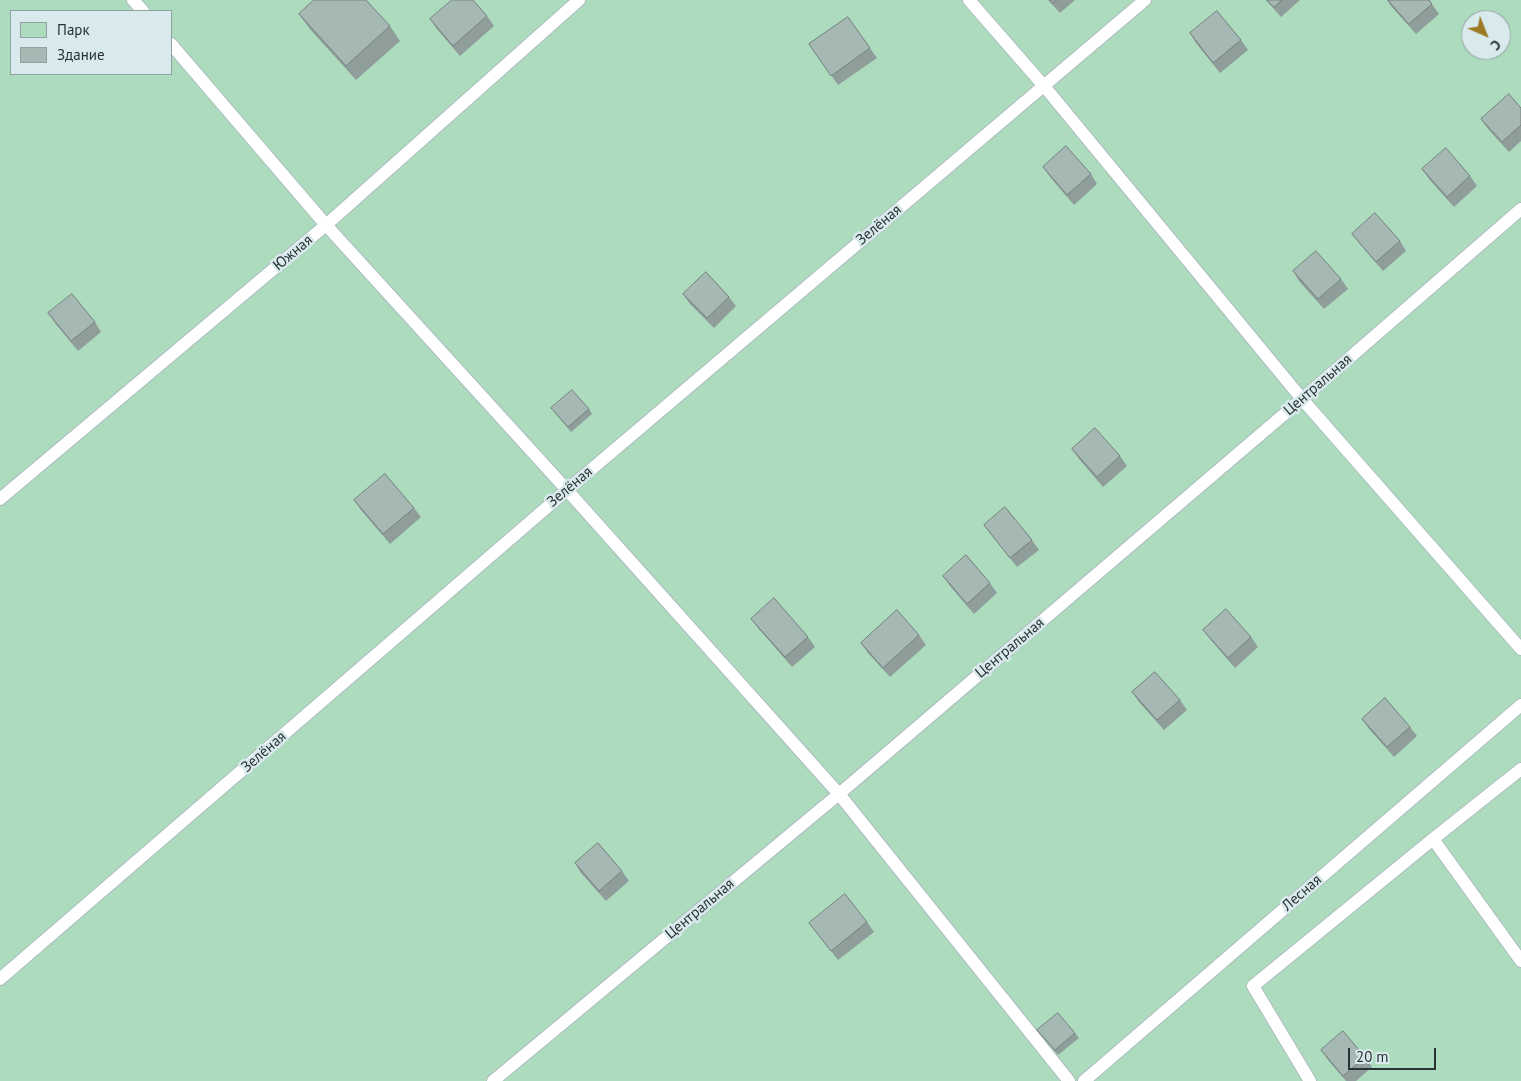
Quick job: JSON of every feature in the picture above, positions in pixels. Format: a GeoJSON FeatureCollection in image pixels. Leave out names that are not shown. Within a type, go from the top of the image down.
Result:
{"type":"FeatureCollection","features":[{"type":"Feature","properties":{"kind":"lane"},"geometry":{"type":"LineString","coordinates":[[133,0],[142,10]]}},
{"type":"Feature","properties":{"kind":"lane","name":"Южная"},"geometry":{"type":"LineString","coordinates":[[0,499],[326,225],[579,0]]}},
{"type":"Feature","properties":{"kind":"lane"},"geometry":{"type":"LineString","coordinates":[[969,0],[1044,86],[1302,399],[1521,649]]}},
{"type":"Feature","properties":{"kind":"lane","name":"Зелёная"},"geometry":{"type":"LineString","coordinates":[[0,980],[567,490],[1145,0]]}},
{"type":"Feature","properties":{"kind":"lane"},"geometry":{"type":"LineString","coordinates":[[172,45],[326,225],[840,794],[1069,1081]]}},
{"type":"Feature","properties":{"kind":"lane","name":"Центральная"},"geometry":{"type":"LineString","coordinates":[[494,1081],[840,794],[1521,209]]}},
{"type":"Feature","properties":{"kind":"lane","name":"Лесная"},"geometry":{"type":"LineString","coordinates":[[1084,1081],[1521,705]]}},
{"type":"Feature","properties":{"kind":"lane"},"geometry":{"type":"LineString","coordinates":[[1310,1081],[1253,986],[1521,769]]}},
{"type":"Feature","properties":{"kind":"lane"},"geometry":{"type":"LineString","coordinates":[[1433,839],[1521,961]]}},
{"type":"Feature","properties":{"kind":"green space"},"geometry":{"type":"Polygon","coordinates":[[[0,0],[1521,0],[1521,1081],[0,1081],[0,0]]]}},
{"type":"Feature","properties":{"kind":"building"},"geometry":{"type":"Polygon","coordinates":[[[314,0],[366,0],[390,26],[346,66],[299,14],[314,0]]]}},
{"type":"Feature","properties":{"kind":"building"},"geometry":{"type":"Polygon","coordinates":[[[452,0],[473,0],[487,16],[453,46],[430,19],[452,0]]]}},
{"type":"Feature","properties":{"kind":"building"},"geometry":{"type":"Polygon","coordinates":[[[1267,0],[1282,0],[1274,7],[1267,0]]]}},
{"type":"Feature","properties":{"kind":"building"},"geometry":{"type":"Polygon","coordinates":[[[1388,0],[1429,0],[1432,4],[1409,24],[1388,0]]]}},
{"type":"Feature","properties":{"kind":"building"},"geometry":{"type":"Polygon","coordinates":[[[1217,11],[1241,40],[1213,63],[1190,33],[1217,11]]]}},
{"type":"Feature","properties":{"kind":"building"},"geometry":{"type":"Polygon","coordinates":[[[848,17],[870,48],[831,76],[809,44],[848,17]]]}},
{"type":"Feature","properties":{"kind":"building"},"geometry":{"type":"Polygon","coordinates":[[[1509,94],[1521,108],[1521,125],[1502,142],[1481,119],[1509,94]]]}},
{"type":"Feature","properties":{"kind":"building"},"geometry":{"type":"Polygon","coordinates":[[[1066,146],[1091,174],[1067,195],[1043,167],[1066,146]]]}},
{"type":"Feature","properties":{"kind":"building"},"geometry":{"type":"Polygon","coordinates":[[[1446,148],[1470,176],[1447,197],[1422,169],[1446,148]]]}},
{"type":"Feature","properties":{"kind":"building"},"geometry":{"type":"Polygon","coordinates":[[[1375,213],[1400,241],[1376,262],[1352,234],[1375,213]]]}},
{"type":"Feature","properties":{"kind":"building"},"geometry":{"type":"Polygon","coordinates":[[[1316,251],[1341,279],[1318,299],[1293,271],[1316,251]]]}},
{"type":"Feature","properties":{"kind":"building"},"geometry":{"type":"Polygon","coordinates":[[[706,272],[729,297],[707,318],[683,294],[706,272]]]}},
{"type":"Feature","properties":{"kind":"building"},"geometry":{"type":"Polygon","coordinates":[[[72,294],[95,322],[71,341],[48,313],[72,294]]]}},
{"type":"Feature","properties":{"kind":"building"},"geometry":{"type":"Polygon","coordinates":[[[572,390],[589,409],[568,427],[551,408],[572,390]]]}},
{"type":"Feature","properties":{"kind":"building"},"geometry":{"type":"Polygon","coordinates":[[[1095,428],[1120,456],[1097,477],[1072,449],[1095,428]]]}},
{"type":"Feature","properties":{"kind":"building"},"geometry":{"type":"Polygon","coordinates":[[[385,474],[414,508],[383,534],[354,500],[385,474]]]}},
{"type":"Feature","properties":{"kind":"building"},"geometry":{"type":"Polygon","coordinates":[[[1005,507],[1032,540],[1010,558],[984,525],[1005,507]]]}},
{"type":"Feature","properties":{"kind":"building"},"geometry":{"type":"Polygon","coordinates":[[[966,555],[990,583],[967,604],[943,576],[966,555]]]}},
{"type":"Feature","properties":{"kind":"building"},"geometry":{"type":"Polygon","coordinates":[[[774,598],[808,637],[785,657],[751,619],[774,598]]]}},
{"type":"Feature","properties":{"kind":"building"},"geometry":{"type":"Polygon","coordinates":[[[1226,609],[1251,637],[1228,658],[1203,630],[1226,609]]]}},
{"type":"Feature","properties":{"kind":"building"},"geometry":{"type":"Polygon","coordinates":[[[897,610],[919,635],[883,668],[861,643],[897,610]]]}},
{"type":"Feature","properties":{"kind":"building"},"geometry":{"type":"Polygon","coordinates":[[[1155,672],[1180,700],[1157,720],[1132,692],[1155,672]]]}},
{"type":"Feature","properties":{"kind":"building"},"geometry":{"type":"Polygon","coordinates":[[[1385,698],[1410,727],[1387,747],[1362,719],[1385,698]]]}},
{"type":"Feature","properties":{"kind":"building"},"geometry":{"type":"Polygon","coordinates":[[[598,843],[622,871],[599,891],[575,863],[598,843]]]}},
{"type":"Feature","properties":{"kind":"building"},"geometry":{"type":"Polygon","coordinates":[[[845,894],[867,922],[831,951],[809,923],[845,894]]]}},
{"type":"Feature","properties":{"kind":"building"},"geometry":{"type":"Polygon","coordinates":[[[1058,1013],[1075,1033],[1055,1050],[1037,1030],[1058,1013]]]}},
{"type":"Feature","properties":{"kind":"building"},"geometry":{"type":"Polygon","coordinates":[[[1343,1031],[1365,1057],[1343,1076],[1321,1050],[1343,1031]]]}}]}
